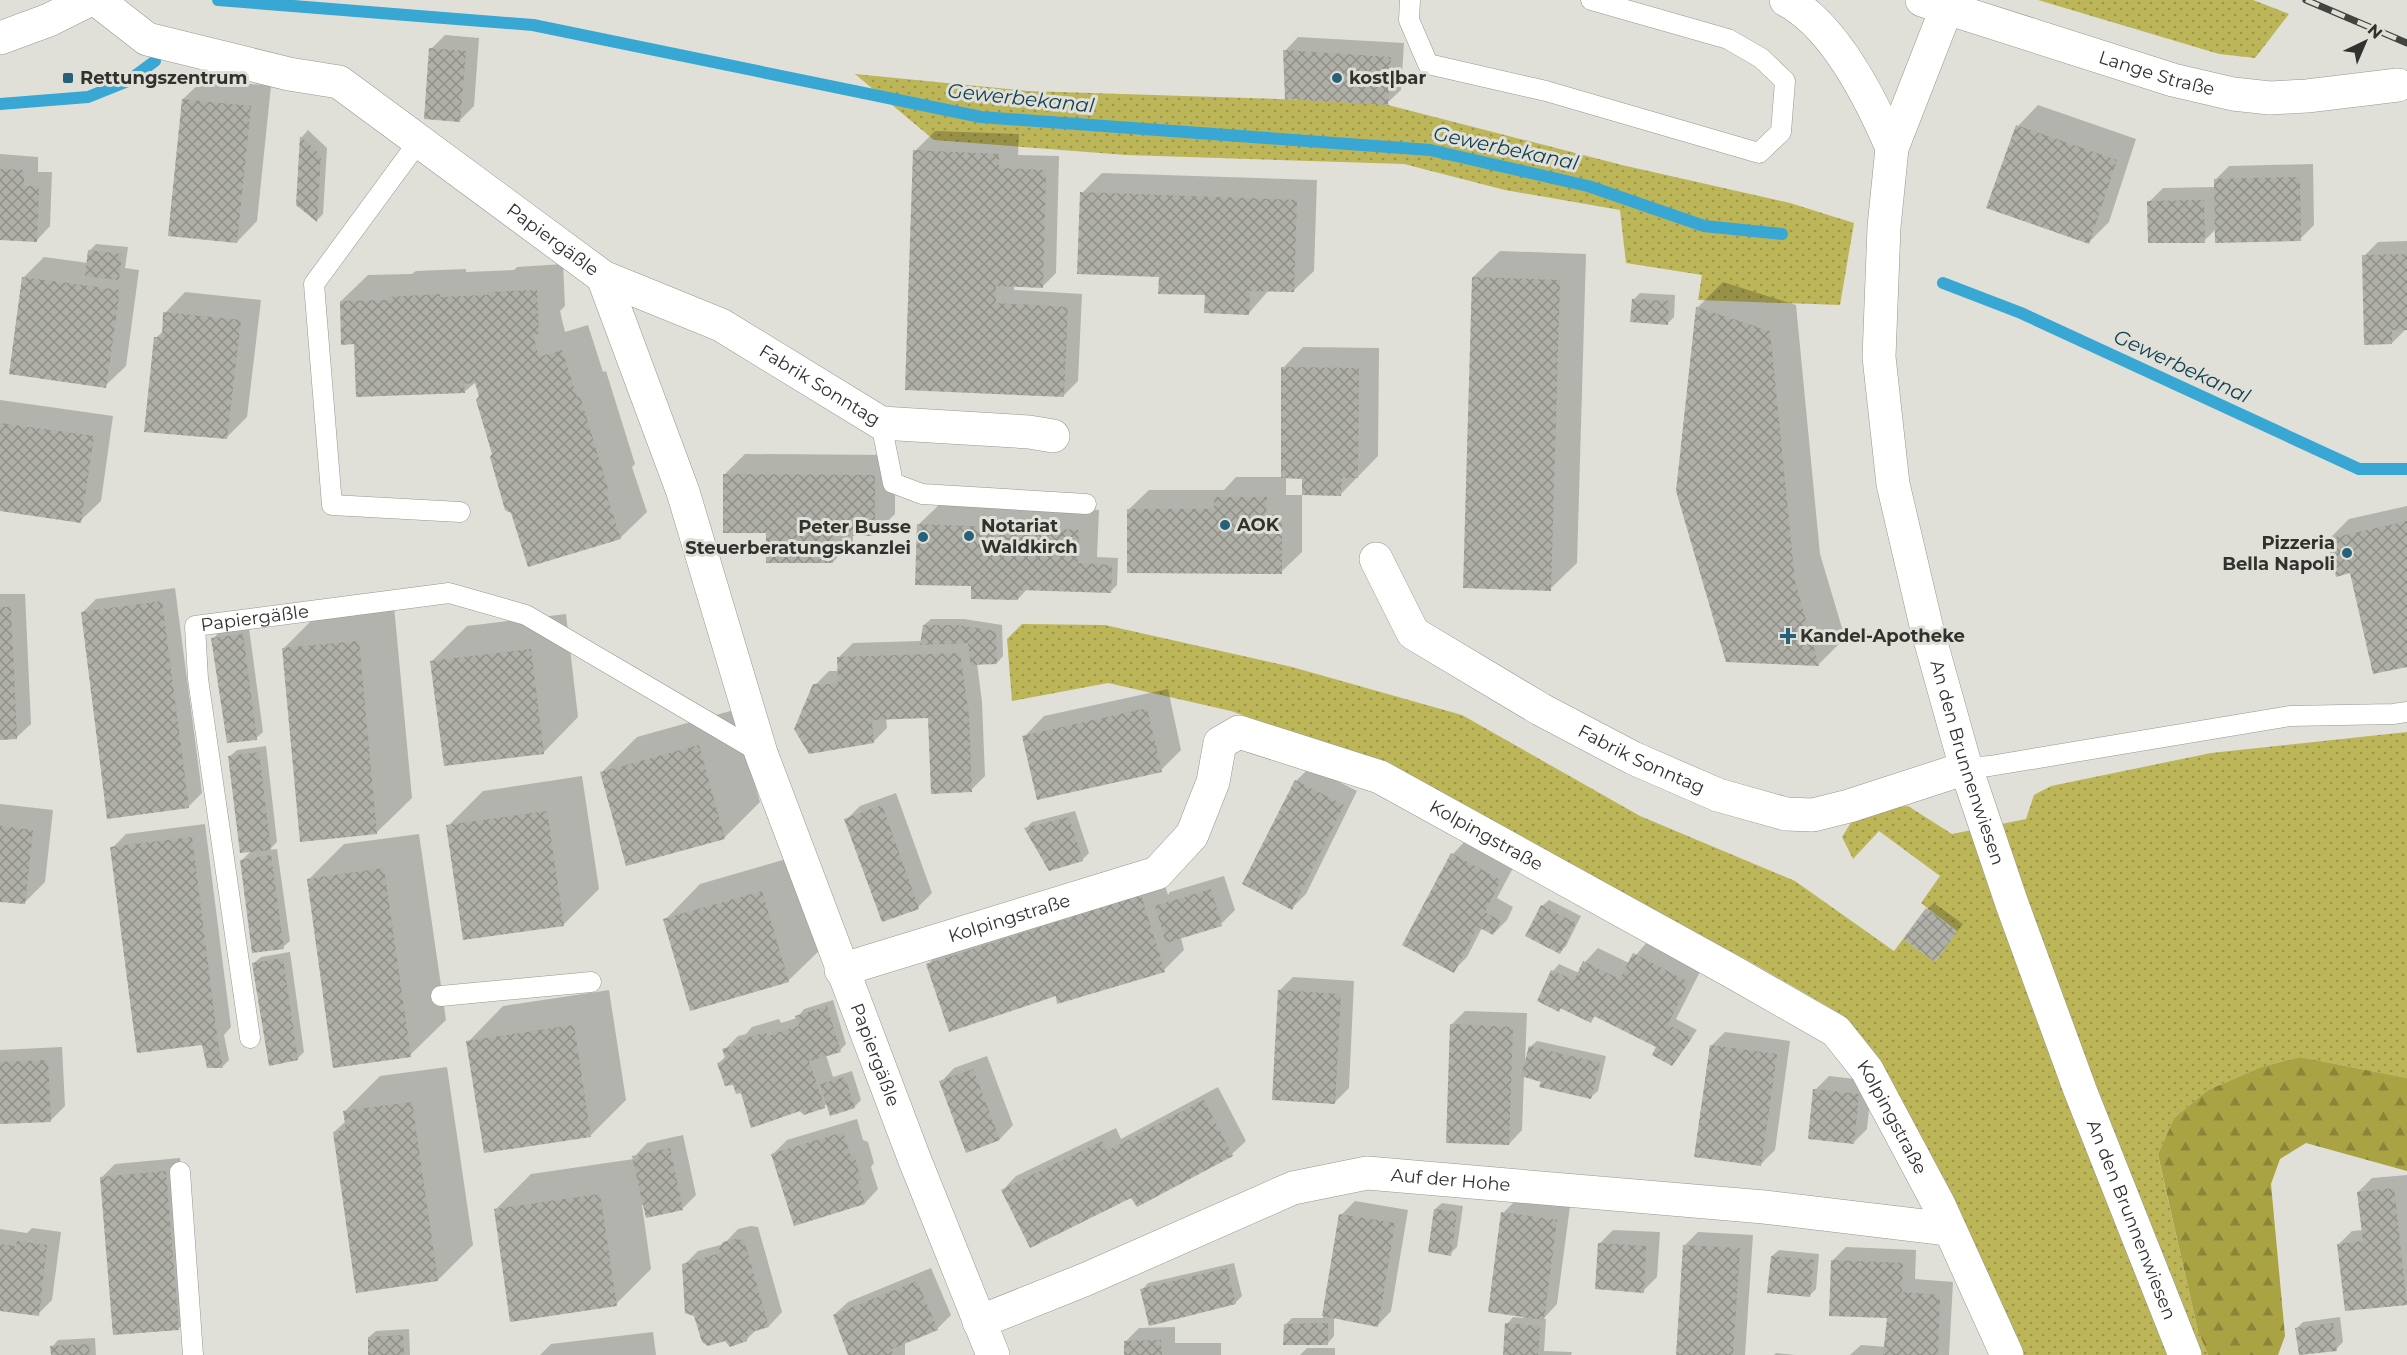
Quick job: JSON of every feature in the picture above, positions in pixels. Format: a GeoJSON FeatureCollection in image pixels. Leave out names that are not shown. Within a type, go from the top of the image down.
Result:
{"type":"FeatureCollection","features":[{"type":"Feature","properties":{"kind":"street"},"geometry":{"type":"LineString","coordinates":[[0,38],[49,20],[89,0]]}},
{"type":"Feature","properties":{"kind":"street","name":"Papiergäßle"},"geometry":{"type":"LineString","coordinates":[[96,0],[147,39],[289,74],[339,82],[603,277],[683,492],[761,753],[841,970],[993,1355]]}},
{"type":"Feature","properties":{"kind":"street"},"geometry":{"type":"LineString","coordinates":[[1786,0],[1797,6],[1832,40],[1875,109],[1892,148]]}},
{"type":"Feature","properties":{"kind":"street","name":"An den Brunnenwiesen"},"geometry":{"type":"LineString","coordinates":[[1934,4],[1892,148],[1884,227],[1879,357],[1893,484],[1926,625],[1966,768],[2012,904],[2080,1090],[2184,1355]]}},
{"type":"Feature","properties":{"kind":"street","name":"Lange Straße"},"geometry":{"type":"LineString","coordinates":[[1934,4],[2161,77],[2233,94],[2270,98],[2307,96],[2397,85]]}},
{"type":"Feature","properties":{"kind":"street","name":"Fabrik Sonntag"},"geometry":{"type":"LineString","coordinates":[[603,277],[721,325],[881,423],[1029,432],[1053,436]]}},
{"type":"Feature","properties":{"kind":"street","name":"Fabrik Sonntag"},"geometry":{"type":"LineString","coordinates":[[1376,559],[1413,633],[1540,710],[1633,758],[1718,795],[1786,814],[1813,815],[1849,806],[1966,768]]}},
{"type":"Feature","properties":{"kind":"street","name":"Kolpingstraße"},"geometry":{"type":"LineString","coordinates":[[841,970],[1157,873],[1192,835],[1213,782],[1220,743],[1239,732],[1380,777],[1836,1031],[1867,1070],[1938,1205],[2007,1355]]}},
{"type":"Feature","properties":{"kind":"street","name":"Auf der Hohe"},"geometry":{"type":"LineString","coordinates":[[979,1322],[1084,1280],[1293,1188],[1367,1173],[1764,1207],[1948,1229]]}},
{"type":"Feature","properties":{"kind":"lane"},"geometry":{"type":"LineString","coordinates":[[1410,0],[1409,20],[1428,64],[1546,91],[1758,153],[1780,132],[1785,81],[1761,58],[1728,39],[1592,0]]}},
{"type":"Feature","properties":{"kind":"lane"},"geometry":{"type":"LineString","coordinates":[[418,141],[314,284],[332,505],[460,512]]}},
{"type":"Feature","properties":{"kind":"lane"},"geometry":{"type":"LineString","coordinates":[[881,423],[892,483],[922,494],[1086,504]]}},
{"type":"Feature","properties":{"kind":"lane","name":"Papiergäßle"},"geometry":{"type":"LineString","coordinates":[[250,1038],[198,679],[195,626],[449,593],[526,615],[761,753]]}},
{"type":"Feature","properties":{"kind":"lane"},"geometry":{"type":"LineString","coordinates":[[1966,768],[1990,766],[2290,716],[2393,714],[2407,711]]}},
{"type":"Feature","properties":{"kind":"lane"},"geometry":{"type":"LineString","coordinates":[[441,996],[591,982]]}},
{"type":"Feature","properties":{"kind":"lane"},"geometry":{"type":"LineString","coordinates":[[180,1172],[193,1355]]}},
{"type":"Feature","properties":{"kind":"shaded area"},"geometry":{"type":"Polygon","coordinates":[[[2038,0],[2253,0],[2289,14],[2255,58],[2219,54],[2038,0]]]}},
{"type":"Feature","properties":{"kind":"shaded area"},"geometry":{"type":"Polygon","coordinates":[[[855,74],[1028,91],[1373,102],[1388,105],[1622,165],[1790,203],[1854,223],[1840,305],[1698,300],[1702,275],[1626,263],[1620,210],[1505,190],[1404,164],[1126,155],[934,140],[855,74]]]}},
{"type":"Feature","properties":{"kind":"shaded area"},"geometry":{"type":"Polygon","coordinates":[[[1022,624],[1105,625],[1292,667],[1462,715],[1640,816],[1795,881],[1894,951],[1903,939],[1935,962],[1957,931],[1921,903],[1940,876],[1879,831],[1853,859],[1842,837],[1852,821],[1895,807],[1908,806],[1952,834],[2026,819],[2034,795],[2051,786],[2211,753],[2407,732],[2407,1078],[2300,1057],[2261,1067],[2208,1090],[2174,1118],[2158,1156],[2198,1331],[2208,1355],[2024,1355],[1951,1199],[1880,1061],[1844,1016],[1756,965],[1385,766],[1231,711],[1108,683],[1012,701],[1007,639],[1022,624]]]}},
{"type":"Feature","properties":{"kind":"green space"},"geometry":{"type":"Polygon","coordinates":[[[2300,1057],[2407,1078],[2407,1171],[2306,1143],[2280,1159],[2271,1184],[2285,1336],[2278,1355],[2208,1355],[2198,1331],[2158,1155],[2174,1118],[2208,1090],[2261,1067],[2300,1057]]]}},
{"type":"Feature","properties":{"kind":"building"},"geometry":{"type":"Polygon","coordinates":[[[429,48],[466,51],[460,122],[424,119],[429,48]]]}},
{"type":"Feature","properties":{"kind":"building","name":"kost|bar"},"geometry":{"type":"Polygon","coordinates":[[[1283,50],[1391,57],[1388,105],[1285,99],[1283,50]]]}},
{"type":"Feature","properties":{"kind":"building"},"geometry":{"type":"Polygon","coordinates":[[[182,99],[251,106],[237,243],[168,236],[182,99]]]}},
{"type":"Feature","properties":{"kind":"building"},"geometry":{"type":"Polygon","coordinates":[[[2016,125],[2117,160],[2089,244],[1986,208],[2016,125]]]}},
{"type":"Feature","properties":{"kind":"building"},"geometry":{"type":"Polygon","coordinates":[[[300,136],[321,155],[317,222],[296,205],[300,136]]]}},
{"type":"Feature","properties":{"kind":"building"},"geometry":{"type":"Polygon","coordinates":[[[913,150],[999,154],[999,168],[1046,170],[1043,288],[996,286],[996,303],[1068,307],[1064,397],[905,390],[913,150]]]}},
{"type":"Feature","properties":{"kind":"building"},"geometry":{"type":"Polygon","coordinates":[[[0,169],[24,170],[24,186],[39,186],[37,242],[0,240],[0,169]]]}},
{"type":"Feature","properties":{"kind":"building"},"geometry":{"type":"Polygon","coordinates":[[[2300,177],[2301,241],[2215,243],[2214,179],[2300,177]]]}},
{"type":"Feature","properties":{"kind":"building"},"geometry":{"type":"Polygon","coordinates":[[[1080,192],[1297,200],[1294,292],[1250,291],[1249,315],[1204,313],[1205,295],[1158,294],[1159,277],[1077,274],[1080,192]]]}},
{"type":"Feature","properties":{"kind":"building"},"geometry":{"type":"Polygon","coordinates":[[[2204,200],[2205,243],[2148,243],[2147,201],[2204,200]]]}},
{"type":"Feature","properties":{"kind":"building"},"geometry":{"type":"Polygon","coordinates":[[[88,250],[122,254],[119,280],[85,276],[88,250]]]}},
{"type":"Feature","properties":{"kind":"building"},"geometry":{"type":"Polygon","coordinates":[[[2407,254],[2407,330],[2392,330],[2392,344],[2364,345],[2362,255],[2407,254]]]}},
{"type":"Feature","properties":{"kind":"building"},"geometry":{"type":"Polygon","coordinates":[[[22,277],[120,290],[106,388],[9,374],[22,277]]]}},
{"type":"Feature","properties":{"kind":"building"},"geometry":{"type":"Polygon","coordinates":[[[1472,277],[1560,280],[1551,591],[1463,588],[1472,277]]]}},
{"type":"Feature","properties":{"kind":"building"},"geometry":{"type":"Polygon","coordinates":[[[537,290],[539,334],[533,335],[539,357],[562,350],[577,397],[580,396],[621,539],[528,567],[511,513],[505,510],[476,400],[479,396],[475,383],[464,384],[465,393],[356,397],[354,344],[341,345],[340,301],[388,300],[388,297],[440,294],[440,297],[487,295],[489,292],[537,290]]]}},
{"type":"Feature","properties":{"kind":"building"},"geometry":{"type":"Polygon","coordinates":[[[1632,299],[1669,301],[1668,325],[1630,322],[1632,299]]]}},
{"type":"Feature","properties":{"kind":"building"},"geometry":{"type":"Polygon","coordinates":[[[1696,307],[1770,331],[1795,581],[1819,666],[1726,662],[1676,491],[1696,307]]]}},
{"type":"Feature","properties":{"kind":"building"},"geometry":{"type":"Polygon","coordinates":[[[163,312],[241,320],[227,439],[144,432],[154,337],[162,337],[163,312]]]}},
{"type":"Feature","properties":{"kind":"building"},"geometry":{"type":"Polygon","coordinates":[[[1281,367],[1359,368],[1358,478],[1342,478],[1341,496],[1302,495],[1302,479],[1281,478],[1281,367]]]}},
{"type":"Feature","properties":{"kind":"building"},"geometry":{"type":"Polygon","coordinates":[[[0,423],[94,436],[81,523],[0,511],[0,423]]]}},
{"type":"Feature","properties":{"kind":"building"},"geometry":{"type":"Polygon","coordinates":[[[723,474],[875,475],[875,536],[834,536],[833,563],[766,563],[766,533],[723,533],[723,474]]]}},
{"type":"Feature","properties":{"kind":"building"},"geometry":{"type":"Polygon","coordinates":[[[1214,497],[1267,497],[1266,515],[1282,514],[1282,574],[1127,573],[1127,509],[1214,509],[1214,497]]]}},
{"type":"Feature","properties":{"kind":"building"},"geometry":{"type":"Polygon","coordinates":[[[2407,521],[2407,667],[2373,674],[2350,573],[2336,577],[2327,539],[2407,521]]]}},
{"type":"Feature","properties":{"kind":"building"},"geometry":{"type":"Polygon","coordinates":[[[917,524],[1079,530],[1078,563],[1112,565],[1111,593],[1019,590],[1018,600],[971,599],[971,586],[915,585],[917,524]]]}},
{"type":"Feature","properties":{"kind":"building"},"geometry":{"type":"Polygon","coordinates":[[[162,601],[189,808],[107,819],[81,612],[162,601]]]}},
{"type":"Feature","properties":{"kind":"building"},"geometry":{"type":"Polygon","coordinates":[[[0,607],[11,607],[17,739],[0,740],[0,607]]]}},
{"type":"Feature","properties":{"kind":"building"},"geometry":{"type":"Polygon","coordinates":[[[923,625],[957,625],[996,631],[997,664],[971,665],[968,643],[920,645],[923,625]]]}},
{"type":"Feature","properties":{"kind":"building"},"geometry":{"type":"Polygon","coordinates":[[[243,634],[257,740],[227,743],[211,638],[243,634]]]}},
{"type":"Feature","properties":{"kind":"building"},"geometry":{"type":"Polygon","coordinates":[[[359,641],[377,834],[300,842],[282,648],[359,641]]]}},
{"type":"Feature","properties":{"kind":"building"},"geometry":{"type":"Polygon","coordinates":[[[531,649],[544,754],[444,766],[430,661],[531,649]]]}},
{"type":"Feature","properties":{"kind":"building"},"geometry":{"type":"Polygon","coordinates":[[[960,653],[969,716],[972,792],[931,794],[928,718],[872,720],[874,743],[809,754],[794,729],[813,684],[838,684],[837,657],[960,653]]]}},
{"type":"Feature","properties":{"kind":"building"},"geometry":{"type":"Polygon","coordinates":[[[1147,708],[1162,772],[1037,800],[1022,736],[1147,708]]]}},
{"type":"Feature","properties":{"kind":"building"},"geometry":{"type":"Polygon","coordinates":[[[699,745],[725,839],[626,866],[600,772],[699,745]]]}},
{"type":"Feature","properties":{"kind":"building"},"geometry":{"type":"Polygon","coordinates":[[[259,752],[271,850],[240,853],[228,756],[259,752]]]}},
{"type":"Feature","properties":{"kind":"building"},"geometry":{"type":"Polygon","coordinates":[[[1295,780],[1344,805],[1292,910],[1242,884],[1295,780]]]}},
{"type":"Feature","properties":{"kind":"building"},"geometry":{"type":"Polygon","coordinates":[[[882,805],[919,909],[882,922],[844,819],[882,805]]]}},
{"type":"Feature","properties":{"kind":"building"},"geometry":{"type":"Polygon","coordinates":[[[547,811],[564,926],[463,940],[446,825],[547,811]]]}},
{"type":"Feature","properties":{"kind":"building"},"geometry":{"type":"Polygon","coordinates":[[[1069,817],[1083,861],[1049,871],[1024,828],[1069,817]]]}},
{"type":"Feature","properties":{"kind":"building"},"geometry":{"type":"Polygon","coordinates":[[[0,826],[33,830],[25,904],[0,902],[0,826]]]}},
{"type":"Feature","properties":{"kind":"building"},"geometry":{"type":"Polygon","coordinates":[[[192,837],[223,1068],[207,1068],[202,1045],[137,1053],[132,1017],[110,847],[192,837]]]}},
{"type":"Feature","properties":{"kind":"building"},"geometry":{"type":"Polygon","coordinates":[[[1451,853],[1501,880],[1485,912],[1501,921],[1493,935],[1478,927],[1454,973],[1402,945],[1451,853]]]}},
{"type":"Feature","properties":{"kind":"building"},"geometry":{"type":"Polygon","coordinates":[[[271,855],[284,949],[252,953],[240,860],[271,855]]]}},
{"type":"Feature","properties":{"kind":"building"},"geometry":{"type":"Polygon","coordinates":[[[384,868],[411,1057],[333,1068],[307,879],[384,868]]]}},
{"type":"Feature","properties":{"kind":"building"},"geometry":{"type":"Polygon","coordinates":[[[1211,889],[1222,926],[1166,943],[1155,906],[1211,889]]]}},
{"type":"Feature","properties":{"kind":"building"},"geometry":{"type":"Polygon","coordinates":[[[762,891],[789,982],[690,1011],[663,919],[762,891]]]}},
{"type":"Feature","properties":{"kind":"building"},"geometry":{"type":"Polygon","coordinates":[[[1141,895],[1165,972],[1057,1004],[1056,996],[949,1032],[926,964],[1141,895]]]}},
{"type":"Feature","properties":{"kind":"building"},"geometry":{"type":"Polygon","coordinates":[[[1541,905],[1576,923],[1560,954],[1525,936],[1541,905]]]}},
{"type":"Feature","properties":{"kind":"building"},"geometry":{"type":"Polygon","coordinates":[[[1926,908],[1957,931],[1935,962],[1903,939],[1926,908]]]}},
{"type":"Feature","properties":{"kind":"building"},"geometry":{"type":"Polygon","coordinates":[[[1633,953],[1689,982],[1668,1024],[1692,1038],[1672,1066],[1652,1055],[1656,1047],[1594,1016],[1591,1023],[1560,1008],[1559,1012],[1537,1001],[1551,970],[1574,980],[1583,961],[1620,979],[1633,953]]]}},
{"type":"Feature","properties":{"kind":"building"},"geometry":{"type":"Polygon","coordinates":[[[283,958],[298,1060],[269,1066],[252,963],[283,958]]]}},
{"type":"Feature","properties":{"kind":"building"},"geometry":{"type":"Polygon","coordinates":[[[1278,990],[1341,994],[1335,1104],[1272,1100],[1278,990]]]}},
{"type":"Feature","properties":{"kind":"building"},"geometry":{"type":"Polygon","coordinates":[[[827,1006],[841,1052],[809,1061],[825,1108],[804,1115],[800,1111],[751,1128],[741,1093],[736,1094],[733,1085],[725,1086],[717,1063],[726,1060],[722,1049],[738,1045],[737,1041],[766,1032],[767,1036],[799,1026],[795,1016],[827,1006]]]}},
{"type":"Feature","properties":{"kind":"building"},"geometry":{"type":"Polygon","coordinates":[[[1450,1024],[1513,1027],[1509,1145],[1446,1143],[1450,1024]]]}},
{"type":"Feature","properties":{"kind":"building"},"geometry":{"type":"Polygon","coordinates":[[[574,1025],[591,1137],[484,1153],[466,1041],[574,1025]]]}},
{"type":"Feature","properties":{"kind":"building"},"geometry":{"type":"Polygon","coordinates":[[[1710,1045],[1777,1054],[1761,1166],[1694,1157],[1710,1045]]]}},
{"type":"Feature","properties":{"kind":"building"},"geometry":{"type":"Polygon","coordinates":[[[1529,1046],[1600,1063],[1591,1099],[1539,1087],[1541,1082],[1521,1076],[1529,1046]]]}},
{"type":"Feature","properties":{"kind":"building"},"geometry":{"type":"Polygon","coordinates":[[[48,1060],[51,1122],[0,1124],[0,1062],[48,1060]]]}},
{"type":"Feature","properties":{"kind":"building"},"geometry":{"type":"Polygon","coordinates":[[[973,1069],[1000,1140],[966,1153],[939,1081],[973,1069]]]}},
{"type":"Feature","properties":{"kind":"building"},"geometry":{"type":"Polygon","coordinates":[[[845,1077],[855,1108],[830,1116],[820,1084],[845,1077]]]}},
{"type":"Feature","properties":{"kind":"building"},"geometry":{"type":"Polygon","coordinates":[[[1813,1089],[1859,1094],[1854,1144],[1808,1139],[1813,1089]]]}},
{"type":"Feature","properties":{"kind":"building"},"geometry":{"type":"Polygon","coordinates":[[[1204,1100],[1233,1156],[1137,1207],[1131,1198],[1030,1248],[1001,1190],[1102,1141],[1107,1151],[1204,1100]]]}},
{"type":"Feature","properties":{"kind":"building"},"geometry":{"type":"Polygon","coordinates":[[[412,1102],[438,1281],[356,1293],[333,1132],[346,1130],[343,1111],[412,1102]]]}},
{"type":"Feature","properties":{"kind":"building"},"geometry":{"type":"Polygon","coordinates":[[[843,1132],[850,1154],[854,1155],[865,1204],[794,1226],[771,1154],[843,1132]]]}},
{"type":"Feature","properties":{"kind":"building"},"geometry":{"type":"Polygon","coordinates":[[[670,1148],[683,1210],[646,1218],[632,1156],[670,1148]]]}},
{"type":"Feature","properties":{"kind":"building"},"geometry":{"type":"Polygon","coordinates":[[[166,1171],[179,1330],[113,1335],[100,1177],[166,1171]]]}},
{"type":"Feature","properties":{"kind":"building"},"geometry":{"type":"Polygon","coordinates":[[[2394,1188],[2407,1305],[2345,1311],[2337,1244],[2363,1241],[2357,1192],[2394,1188]]]}},
{"type":"Feature","properties":{"kind":"building"},"geometry":{"type":"Polygon","coordinates":[[[600,1194],[617,1306],[510,1322],[494,1209],[600,1194]]]}},
{"type":"Feature","properties":{"kind":"building"},"geometry":{"type":"Polygon","coordinates":[[[1434,1209],[1457,1212],[1451,1256],[1428,1252],[1434,1209]]]}},
{"type":"Feature","properties":{"kind":"building"},"geometry":{"type":"Polygon","coordinates":[[[1501,1212],[1557,1220],[1544,1320],[1488,1312],[1501,1212]]]}},
{"type":"Feature","properties":{"kind":"building"},"geometry":{"type":"Polygon","coordinates":[[[1339,1214],[1395,1223],[1378,1327],[1322,1316],[1339,1214]]]}},
{"type":"Feature","properties":{"kind":"building"},"geometry":{"type":"Polygon","coordinates":[[[744,1240],[769,1327],[748,1333],[747,1341],[730,1347],[725,1341],[708,1346],[702,1342],[694,1316],[685,1313],[682,1264],[720,1253],[719,1249],[723,1242],[744,1240]]]}},
{"type":"Feature","properties":{"kind":"building"},"geometry":{"type":"Polygon","coordinates":[[[17,1241],[47,1245],[39,1316],[0,1311],[0,1244],[16,1246],[17,1241]]]}},
{"type":"Feature","properties":{"kind":"building"},"geometry":{"type":"Polygon","coordinates":[[[1598,1243],[1646,1246],[1644,1293],[1595,1289],[1598,1243]]]}},
{"type":"Feature","properties":{"kind":"building"},"geometry":{"type":"Polygon","coordinates":[[[1683,1245],[1740,1248],[1733,1355],[1676,1355],[1683,1245]]]}},
{"type":"Feature","properties":{"kind":"building"},"geometry":{"type":"Polygon","coordinates":[[[1771,1256],[1814,1260],[1810,1297],[1767,1293],[1771,1256]]]}},
{"type":"Feature","properties":{"kind":"building"},"geometry":{"type":"Polygon","coordinates":[[[1831,1260],[1903,1263],[1902,1292],[1940,1295],[1938,1355],[1883,1355],[1887,1318],[1829,1316],[1831,1260]]]}},
{"type":"Feature","properties":{"kind":"building"},"geometry":{"type":"Polygon","coordinates":[[[1227,1268],[1236,1304],[1149,1326],[1140,1289],[1227,1268]]]}},
{"type":"Feature","properties":{"kind":"building"},"geometry":{"type":"Polygon","coordinates":[[[917,1281],[938,1330],[892,1349],[892,1355],[848,1355],[833,1315],[917,1281]]]}},
{"type":"Feature","properties":{"kind":"building"},"geometry":{"type":"Polygon","coordinates":[[[1328,1323],[1328,1345],[1283,1345],[1284,1324],[1328,1323]]]}},
{"type":"Feature","properties":{"kind":"building"},"geometry":{"type":"Polygon","coordinates":[[[1505,1323],[1540,1326],[1538,1355],[1503,1355],[1505,1323]]]}},
{"type":"Feature","properties":{"kind":"building"},"geometry":{"type":"Polygon","coordinates":[[[2333,1323],[2337,1351],[2299,1355],[2295,1328],[2333,1323]]]}},
{"type":"Feature","properties":{"kind":"building"},"geometry":{"type":"Polygon","coordinates":[[[403,1335],[404,1355],[368,1355],[368,1337],[403,1335]]]}},
{"type":"Feature","properties":{"kind":"building"},"geometry":{"type":"Polygon","coordinates":[[[1161,1340],[1162,1355],[1124,1355],[1124,1341],[1161,1340]]]}},
{"type":"Feature","properties":{"kind":"building"},"geometry":{"type":"Polygon","coordinates":[[[89,1344],[90,1355],[51,1355],[50,1346],[89,1344]]]}},
{"type":"Feature","properties":{"kind":"waterway","name":"Gewerbekanal"},"geometry":{"type":"LineString","coordinates":[[218,0],[533,25],[981,117],[1430,150],[1588,186],[1704,226],[1782,234]]}},
{"type":"Feature","properties":{"kind":"waterway"},"geometry":{"type":"LineString","coordinates":[[0,104],[88,97],[128,81],[155,61]]}},
{"type":"Feature","properties":{"kind":"waterway","name":"Gewerbekanal"},"geometry":{"type":"LineString","coordinates":[[1943,283],[2021,313],[2359,469],[2407,469]]}},
{"type":"Feature","properties":{"kind":"railway"},"geometry":{"type":"LineString","coordinates":[[2306,0],[2407,43]]}},
{"type":"Feature","properties":{"kind":"place","name":"Rettungszentrum"},"geometry":{"type":"Point","coordinates":[68,78]}},
{"type":"Feature","properties":{"kind":"place","name":"kost|bar"},"geometry":{"type":"Point","coordinates":[1337,78]}},
{"type":"Feature","properties":{"kind":"place","name":"AOK"},"geometry":{"type":"Point","coordinates":[1225,525]}},
{"type":"Feature","properties":{"kind":"place","name":"Notariat Waldkirch"},"geometry":{"type":"Point","coordinates":[969,536]}},
{"type":"Feature","properties":{"kind":"place","name":"Peter Busse Steuerberatungskanzlei"},"geometry":{"type":"Point","coordinates":[923,537]}},
{"type":"Feature","properties":{"kind":"place","name":"Pizzeria Bella Napoli"},"geometry":{"type":"Point","coordinates":[2347,553]}},
{"type":"Feature","properties":{"kind":"place","name":"Kandel-Apotheke"},"geometry":{"type":"Point","coordinates":[1788,636]}}]}
